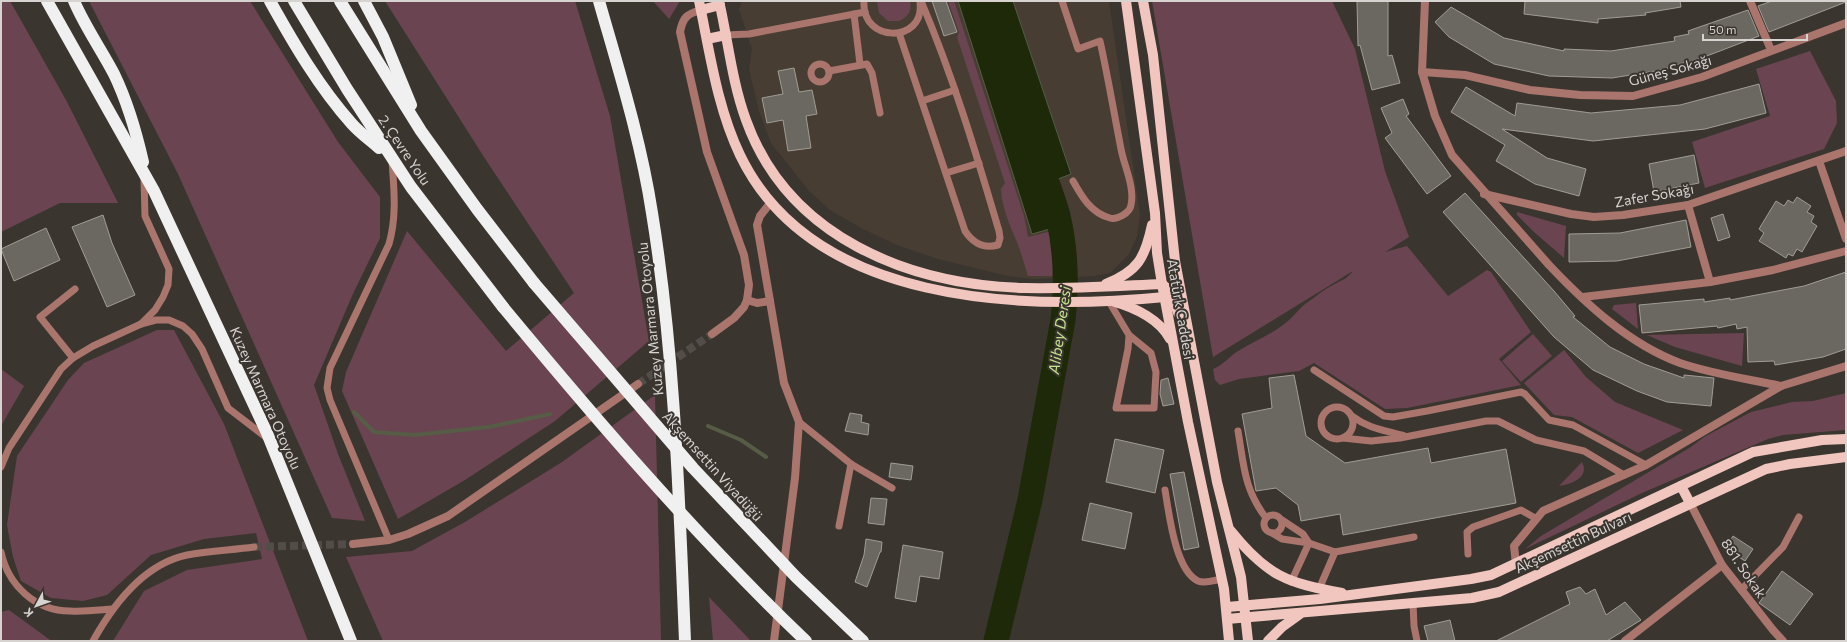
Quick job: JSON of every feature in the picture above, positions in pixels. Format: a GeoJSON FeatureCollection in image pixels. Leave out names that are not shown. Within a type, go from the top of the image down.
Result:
{"type":"FeatureCollection","features":[{"type":"Feature","properties":{"kind":"highway"},"geometry":{"type":"LineString","coordinates":[[48,1],[91,81],[144,170]]}},
{"type":"Feature","properties":{"kind":"highway"},"geometry":{"type":"LineString","coordinates":[[74,1],[84,23],[114,74],[132,118],[144,170]]}},
{"type":"Feature","properties":{"kind":"highway"},"geometry":{"type":"LineString","coordinates":[[270,1],[295,45],[326,92],[353,125],[392,159]]}},
{"type":"Feature","properties":{"kind":"highway","name":"2. Çevre Yolu"},"geometry":{"type":"LineString","coordinates":[[294,1],[347,90],[392,159],[455,246],[503,307],[570,388],[670,503],[732,569],[806,641]]}},
{"type":"Feature","properties":{"kind":"highway","name":"2. Çevre Yolu"},"geometry":{"type":"LineString","coordinates":[[340,1],[421,130],[477,209],[534,283]]}},
{"type":"Feature","properties":{"kind":"highway"},"geometry":{"type":"LineString","coordinates":[[364,1],[383,37],[421,130]]}},
{"type":"Feature","properties":{"kind":"highway","name":"Kuzey Marmara Otoyolu"},"geometry":{"type":"LineString","coordinates":[[599,1],[640,153],[652,212],[667,317],[676,430],[685,641]]}},
{"type":"Feature","properties":{"kind":"highway","name":"Kuzey Marmara Otoyolu"},"geometry":{"type":"LineString","coordinates":[[144,170],[269,439],[351,641]]}},
{"type":"Feature","properties":{"kind":"highway","name":"Akşemsettin Viyadüğü"},"geometry":{"type":"LineString","coordinates":[[534,283],[698,474],[796,578],[863,641]]}},
{"type":"Feature","properties":{"kind":"main road","name":"Atatürk Caddesi"},"geometry":{"type":"LineString","coordinates":[[1126,1],[1155,213],[1157,253],[1162,284],[1168,294],[1173,344],[1188,422],[1222,579],[1227,607],[1229,641]]}},
{"type":"Feature","properties":{"kind":"main road","name":"Atatürk Caddesi"},"geometry":{"type":"LineString","coordinates":[[1143,1],[1153,55],[1178,280],[1203,414],[1228,528],[1241,577],[1246,606],[1248,641]]}},
{"type":"Feature","properties":{"kind":"main road"},"geometry":{"type":"LineString","coordinates":[[1162,284],[1025,288],[992,285],[956,279],[894,263],[868,253],[837,236],[812,217],[772,172],[757,145],[746,120],[738,96],[720,3],[700,5],[722,108],[740,156],[757,184],[771,202],[800,230],[820,245],[879,275],[980,298],[1030,302],[1108,300],[1168,294],[1178,280]]}},
{"type":"Feature","properties":{"kind":"main road"},"geometry":{"type":"LineString","coordinates":[[707,39],[726,35]]}},
{"type":"Feature","properties":{"kind":"main road"},"geometry":{"type":"LineString","coordinates":[[1100,286],[1124,276],[1139,263],[1147,247],[1155,213]]}},
{"type":"Feature","properties":{"kind":"main road"},"geometry":{"type":"LineString","coordinates":[[1168,294],[1181,328],[1190,340]]}},
{"type":"Feature","properties":{"kind":"main road"},"geometry":{"type":"LineString","coordinates":[[1108,300],[1127,306],[1150,318],[1167,334],[1173,344]]}},
{"type":"Feature","properties":{"kind":"main road","name":"Akşemsettin Bulvarı"},"geometry":{"type":"LineString","coordinates":[[1348,594],[1471,579],[1491,575],[1753,452],[1846,438]]}},
{"type":"Feature","properties":{"kind":"main road","name":"Akşemsettin Bulvarı"},"geometry":{"type":"LineString","coordinates":[[1227,619],[1472,598],[1499,592],[1766,469],[1790,464],[1846,457]]}},
{"type":"Feature","properties":{"kind":"main road"},"geometry":{"type":"LineString","coordinates":[[1681,486],[1690,503]]}},
{"type":"Feature","properties":{"kind":"main road"},"geometry":{"type":"LineString","coordinates":[[1228,528],[1260,563],[1291,582],[1348,594]]}},
{"type":"Feature","properties":{"kind":"main road"},"geometry":{"type":"LineString","coordinates":[[1516,564],[1523,581]]}},
{"type":"Feature","properties":{"kind":"main road"},"geometry":{"type":"LineString","coordinates":[[1227,607],[1320,600],[1348,594]]}},
{"type":"Feature","properties":{"kind":"main road"},"geometry":{"type":"LineString","coordinates":[[1268,641],[1282,627],[1302,612]]}},
{"type":"Feature","properties":{"kind":"street"},"geometry":{"type":"LineString","coordinates":[[1425,1],[1422,72],[1435,116],[1452,155],[1484,194],[1549,265],[1612,324],[1660,354],[1681,363],[1781,386]]}},
{"type":"Feature","properties":{"kind":"street"},"geometry":{"type":"LineString","coordinates":[[1750,1],[1771,50]]}},
{"type":"Feature","properties":{"kind":"street"},"geometry":{"type":"LineString","coordinates":[[700,5],[688,14],[681,25],[680,32],[707,152],[744,255],[749,285],[747,300],[734,318],[712,334]]}},
{"type":"Feature","properties":{"kind":"street","name":"Güneş Sokağı"},"geometry":{"type":"LineString","coordinates":[[1422,72],[1465,75],[1530,90],[1580,95],[1633,96],[1702,77],[1846,23]]}},
{"type":"Feature","properties":{"kind":"street","name":"Zafer Sokağı"},"geometry":{"type":"LineString","coordinates":[[1484,194],[1571,214],[1594,217],[1623,215],[1688,205],[1846,151]]}},
{"type":"Feature","properties":{"kind":"street"},"geometry":{"type":"LineString","coordinates":[[1820,161],[1846,239]]}},
{"type":"Feature","properties":{"kind":"street"},"geometry":{"type":"LineString","coordinates":[[771,202],[760,216],[757,225],[784,384],[799,422],[795,478],[774,641]]}},
{"type":"Feature","properties":{"kind":"street"},"geometry":{"type":"LineString","coordinates":[[1688,205],[1699,251],[1710,282]]}},
{"type":"Feature","properties":{"kind":"street"},"geometry":{"type":"LineString","coordinates":[[1583,297],[1710,282],[1773,270],[1846,251]]}},
{"type":"Feature","properties":{"kind":"street"},"geometry":{"type":"LineString","coordinates":[[747,300],[757,303],[770,301]]}},
{"type":"Feature","properties":{"kind":"street"},"geometry":{"type":"LineString","coordinates":[[1516,564],[1514,546],[1535,518],[1543,511],[1646,465],[1781,386],[1846,366]]}},
{"type":"Feature","properties":{"kind":"street"},"geometry":{"type":"LineString","coordinates":[[353,544],[389,540],[408,534],[448,516],[638,384]]}},
{"type":"Feature","properties":{"kind":"street","name":"881. Sokak"},"geometry":{"type":"LineString","coordinates":[[1690,503],[1722,565],[1772,630],[1783,641]]}},
{"type":"Feature","properties":{"kind":"street"},"geometry":{"type":"LineString","coordinates":[[1625,641],[1722,565]]}},
{"type":"Feature","properties":{"kind":"lane"},"geometry":{"type":"LineString","coordinates":[[864,1],[865,12],[868,20],[874,27],[891,34],[899,33],[908,29],[914,23],[919,16],[920,1]]}},
{"type":"Feature","properties":{"kind":"lane"},"geometry":{"type":"LineString","coordinates":[[899,33],[965,231],[971,239],[978,244],[992,246],[998,245],[1000,238],[999,231],[956,90],[941,47],[920,1]]}},
{"type":"Feature","properties":{"kind":"lane"},"geometry":{"type":"LineString","coordinates":[[1062,1],[1078,49],[1100,41],[1111,90],[1121,150],[1132,191],[1131,206],[1125,214],[1114,219],[1101,216],[1084,201],[1073,181]]}},
{"type":"Feature","properties":{"kind":"lane"},"geometry":{"type":"LineString","coordinates":[[726,35],[749,34],[865,12]]}},
{"type":"Feature","properties":{"kind":"lane"},"geometry":{"type":"LineString","coordinates":[[854,14],[860,64]]}},
{"type":"Feature","properties":{"kind":"lane"},"geometry":{"type":"LineString","coordinates":[[829,71],[860,64],[867,64],[872,74],[880,113]]}},
{"type":"Feature","properties":{"kind":"lane"},"geometry":{"type":"LineString","coordinates":[[922,101],[956,90]]}},
{"type":"Feature","properties":{"kind":"lane"},"geometry":{"type":"LineString","coordinates":[[389,540],[330,400],[327,388],[330,368],[389,244],[394,228],[395,205],[392,159]]}},
{"type":"Feature","properties":{"kind":"lane"},"geometry":{"type":"LineString","coordinates":[[946,173],[979,163]]}},
{"type":"Feature","properties":{"kind":"lane"},"geometry":{"type":"LineString","coordinates":[[141,324],[155,310],[163,297],[168,285],[169,269],[145,216],[144,170]]}},
{"type":"Feature","properties":{"kind":"lane"},"geometry":{"type":"LineString","coordinates":[[73,358],[40,317],[75,289]]}},
{"type":"Feature","properties":{"kind":"lane"},"geometry":{"type":"LineString","coordinates":[[1108,300],[1129,335],[1151,353],[1156,372],[1154,408],[1116,408],[1128,349],[1129,335]]}},
{"type":"Feature","properties":{"kind":"lane"},"geometry":{"type":"LineString","coordinates":[[1,467],[9,448],[61,369],[73,358],[93,346],[141,324],[156,320],[169,320],[183,326],[192,334],[202,349],[228,408],[269,439]]}},
{"type":"Feature","properties":{"kind":"lane"},"geometry":{"type":"LineString","coordinates":[[1314,370],[1384,416],[1393,417],[1428,412],[1520,392],[1525,394],[1549,420],[1573,424],[1646,465]]}},
{"type":"Feature","properties":{"kind":"lane"},"geometry":{"type":"LineString","coordinates":[[1406,437],[1372,428],[1352,416],[1344,409],[1334,407],[1322,417],[1322,428],[1328,436],[1333,439],[1343,438],[1371,441],[1406,437],[1486,421],[1498,421],[1536,440],[1584,451],[1624,474]]}},
{"type":"Feature","properties":{"kind":"lane"},"geometry":{"type":"LineString","coordinates":[[1343,438],[1348,436],[1353,426],[1352,416]]}},
{"type":"Feature","properties":{"kind":"lane"},"geometry":{"type":"LineString","coordinates":[[799,422],[850,464],[892,488]]}},
{"type":"Feature","properties":{"kind":"lane"},"geometry":{"type":"LineString","coordinates":[[1238,431],[1247,487],[1255,504],[1266,518],[1264,528],[1272,534],[1282,539],[1308,543],[1335,552],[1414,538]]}},
{"type":"Feature","properties":{"kind":"lane"},"geometry":{"type":"LineString","coordinates":[[839,526],[850,464]]}},
{"type":"Feature","properties":{"kind":"lane"},"geometry":{"type":"LineString","coordinates":[[1165,490],[1174,545],[1190,573],[1198,581],[1208,582],[1222,579]]}},
{"type":"Feature","properties":{"kind":"lane"},"geometry":{"type":"LineString","coordinates":[[1468,554],[1467,532],[1473,527],[1499,516],[1521,510],[1535,518]]}},
{"type":"Feature","properties":{"kind":"lane"},"geometry":{"type":"LineString","coordinates":[[1266,518],[1274,515],[1303,534],[1308,543]]}},
{"type":"Feature","properties":{"kind":"lane"},"geometry":{"type":"LineString","coordinates":[[1741,590],[1783,547],[1800,517]]}},
{"type":"Feature","properties":{"kind":"lane"},"geometry":{"type":"LineString","coordinates":[[1272,534],[1280,531],[1282,520]]}},
{"type":"Feature","properties":{"kind":"lane"},"geometry":{"type":"LineString","coordinates":[[1291,582],[1308,543]]}},
{"type":"Feature","properties":{"kind":"lane"},"geometry":{"type":"LineString","coordinates":[[92,641],[113,609],[126,593],[142,578],[168,562],[187,555],[254,547]]}},
{"type":"Feature","properties":{"kind":"lane"},"geometry":{"type":"LineString","coordinates":[[1,552],[10,578],[21,592],[35,602],[51,608],[69,612],[113,609]]}},
{"type":"Feature","properties":{"kind":"lane"},"geometry":{"type":"LineString","coordinates":[[1319,589],[1335,552]]}},
{"type":"Feature","properties":{"kind":"lane"},"geometry":{"type":"LineString","coordinates":[[1412,603],[1417,641]]}},
{"type":"Feature","properties":{"kind":"shaded area"},"geometry":{"type":"Polygon","coordinates":[[[1,1],[10,1],[66,100],[118,203],[60,203],[1,232],[1,1]]]}},
{"type":"Feature","properties":{"kind":"shaded area"},"geometry":{"type":"Polygon","coordinates":[[[89,1],[250,1],[338,142],[380,197],[380,238],[352,296],[314,385],[338,454],[365,521],[332,518],[178,174],[89,1]]]}},
{"type":"Feature","properties":{"kind":"shaded area"},"geometry":{"type":"Polygon","coordinates":[[[385,1],[575,1],[610,116],[649,341],[555,421],[465,480],[398,519],[342,391],[346,372],[407,231],[506,351],[574,293],[484,157],[385,1]]]}},
{"type":"Feature","properties":{"kind":"shaded area"},"geometry":{"type":"Polygon","coordinates":[[[653,1],[680,1],[669,19],[653,1]]]}},
{"type":"Feature","properties":{"kind":"shaded area"},"geometry":{"type":"Polygon","coordinates":[[[742,1],[1109,1],[1140,215],[1137,236],[1129,254],[1110,273],[1094,276],[1034,279],[1008,276],[938,259],[897,245],[863,229],[830,210],[809,191],[771,143],[759,111],[749,69],[752,49],[739,9],[742,1]]]}},
{"type":"Feature","properties":{"kind":"shaded area"},"geometry":{"type":"Polygon","coordinates":[[[877,1],[910,1],[910,11],[905,18],[899,21],[888,21],[879,13],[877,1]]]}},
{"type":"Feature","properties":{"kind":"shaded area"},"geometry":{"type":"Polygon","coordinates":[[[948,1],[954,1],[1024,216],[1028,237],[1056,230],[1063,276],[1028,276],[1004,209],[1001,189],[1005,183],[957,37],[959,32],[948,1]]]}},
{"type":"Feature","properties":{"kind":"shaded area"},"geometry":{"type":"Polygon","coordinates":[[[958,1],[1013,1],[1071,174],[1043,185],[1057,227],[1032,234],[958,1]]]}},
{"type":"Feature","properties":{"kind":"shaded area"},"geometry":{"type":"Polygon","coordinates":[[[1152,1],[1332,1],[1355,49],[1385,171],[1409,237],[1385,252],[1407,246],[1448,296],[1487,270],[1491,272],[1531,332],[1499,359],[1521,385],[1407,408],[1385,409],[1314,363],[1299,371],[1239,379],[1220,385],[1215,380],[1213,369],[1236,352],[1282,326],[1305,304],[1327,288],[1346,278],[1353,271],[1213,357],[1152,1]]]}},
{"type":"Feature","properties":{"kind":"shaded area"},"geometry":{"type":"Polygon","coordinates":[[[1810,51],[1836,101],[1837,123],[1824,149],[1705,188],[1692,142],[1770,116],[1756,69],[1810,51]]]}},
{"type":"Feature","properties":{"kind":"shaded area"},"geometry":{"type":"Polygon","coordinates":[[[1517,212],[1566,226],[1564,258],[1534,232],[1517,215],[1517,212]]]}},
{"type":"Feature","properties":{"kind":"shaded area"},"geometry":{"type":"Polygon","coordinates":[[[1636,303],[1638,329],[1612,309],[1614,305],[1636,303]]]}},
{"type":"Feature","properties":{"kind":"shaded area"},"geometry":{"type":"Polygon","coordinates":[[[157,330],[174,330],[224,424],[308,641],[113,641],[144,591],[187,570],[262,559],[256,533],[204,539],[151,555],[107,595],[83,601],[51,598],[21,581],[13,557],[7,525],[17,456],[68,380],[84,363],[157,330]]]}},
{"type":"Feature","properties":{"kind":"shaded area"},"geometry":{"type":"Polygon","coordinates":[[[1744,333],[1742,366],[1675,347],[1647,335],[1744,333]]]}},
{"type":"Feature","properties":{"kind":"shaded area"},"geometry":{"type":"Polygon","coordinates":[[[1533,334],[1552,356],[1521,382],[1502,361],[1533,334]]]}},
{"type":"Feature","properties":{"kind":"shaded area"},"geometry":{"type":"Polygon","coordinates":[[[1564,350],[1586,377],[1615,402],[1683,430],[1638,453],[1572,417],[1554,415],[1524,383],[1564,350]]]}},
{"type":"Feature","properties":{"kind":"shaded area"},"geometry":{"type":"Polygon","coordinates":[[[1,369],[24,386],[1,426],[1,369]]]}},
{"type":"Feature","properties":{"kind":"shaded area"},"geometry":{"type":"Polygon","coordinates":[[[1846,393],[1846,430],[1783,435],[1768,439],[1642,493],[1525,549],[1541,536],[1691,447],[1704,437],[1751,412],[1792,402],[1813,401],[1846,393]]]}},
{"type":"Feature","properties":{"kind":"shaded area"},"geometry":{"type":"Polygon","coordinates":[[[655,395],[661,641],[383,641],[346,557],[412,551],[465,522],[562,462],[655,395]]]}},
{"type":"Feature","properties":{"kind":"shaded area"},"geometry":{"type":"Polygon","coordinates":[[[1582,462],[1584,468],[1581,476],[1574,482],[1559,486],[1582,462]]]}},
{"type":"Feature","properties":{"kind":"shaded area"},"geometry":{"type":"Polygon","coordinates":[[[709,597],[751,641],[713,641],[709,597]]]}},
{"type":"Feature","properties":{"kind":"shaded area"},"geometry":{"type":"Polygon","coordinates":[[[9,610],[50,641],[1,641],[1,612],[9,610]]]}},
{"type":"Feature","properties":{"kind":"building"},"geometry":{"type":"Polygon","coordinates":[[[932,1],[946,1],[957,32],[944,36],[932,1]]]}},
{"type":"Feature","properties":{"kind":"building"},"geometry":{"type":"Polygon","coordinates":[[[1357,1],[1388,1],[1388,56],[1392,55],[1400,83],[1372,90],[1360,45],[1358,46],[1357,1]]]}},
{"type":"Feature","properties":{"kind":"building"},"geometry":{"type":"Polygon","coordinates":[[[1525,1],[1680,1],[1681,7],[1645,13],[1646,15],[1598,19],[1598,23],[1524,14],[1525,1]]]}},
{"type":"Feature","properties":{"kind":"building"},"geometry":{"type":"Polygon","coordinates":[[[1772,1],[1846,2],[1769,32],[1758,6],[1772,1]]]}},
{"type":"Feature","properties":{"kind":"building"},"geometry":{"type":"Polygon","coordinates":[[[1451,7],[1504,38],[1564,51],[1564,49],[1611,51],[1675,41],[1674,37],[1689,34],[1688,31],[1748,10],[1759,36],[1699,59],[1668,67],[1668,69],[1612,78],[1549,76],[1494,64],[1449,37],[1435,22],[1451,7]]]}},
{"type":"Feature","properties":{"kind":"building"},"geometry":{"type":"Polygon","coordinates":[[[794,68],[799,92],[812,90],[817,114],[806,116],[811,148],[788,151],[783,120],[767,123],[762,98],[783,94],[778,71],[794,68]]]}},
{"type":"Feature","properties":{"kind":"building"},"geometry":{"type":"Polygon","coordinates":[[[1759,84],[1766,113],[1705,129],[1593,141],[1502,129],[1547,158],[1586,169],[1579,196],[1535,184],[1496,161],[1505,145],[1451,112],[1466,87],[1515,116],[1517,103],[1591,113],[1680,105],[1759,84]]]}},
{"type":"Feature","properties":{"kind":"building"},"geometry":{"type":"Polygon","coordinates":[[[1403,99],[1409,114],[1406,116],[1451,176],[1427,194],[1385,138],[1392,133],[1381,108],[1403,99]]]}},
{"type":"Feature","properties":{"kind":"building"},"geometry":{"type":"Polygon","coordinates":[[[1694,155],[1699,183],[1654,192],[1649,164],[1694,155]]]}},
{"type":"Feature","properties":{"kind":"building"},"geometry":{"type":"Polygon","coordinates":[[[1465,193],[1554,291],[1575,316],[1573,317],[1610,347],[1644,364],[1684,378],[1684,375],[1714,378],[1711,406],[1667,402],[1637,391],[1593,370],[1554,337],[1443,212],[1465,193]]]}},
{"type":"Feature","properties":{"kind":"building"},"geometry":{"type":"Polygon","coordinates":[[[1797,197],[1811,206],[1807,212],[1814,216],[1811,222],[1817,226],[1802,252],[1797,249],[1793,256],[1788,254],[1786,258],[1759,241],[1764,233],[1759,229],[1776,201],[1784,206],[1788,200],[1793,203],[1797,197]]]}},
{"type":"Feature","properties":{"kind":"building"},"geometry":{"type":"Polygon","coordinates":[[[1723,214],[1730,237],[1718,241],[1711,218],[1723,214]]]}},
{"type":"Feature","properties":{"kind":"building"},"geometry":{"type":"Polygon","coordinates":[[[103,215],[112,243],[135,295],[107,307],[72,227],[103,215]]]}},
{"type":"Feature","properties":{"kind":"building"},"geometry":{"type":"Polygon","coordinates":[[[1686,220],[1691,247],[1617,261],[1569,262],[1569,234],[1620,233],[1686,220]]]}},
{"type":"Feature","properties":{"kind":"building"},"geometry":{"type":"Polygon","coordinates":[[[46,228],[60,260],[14,281],[1,249],[46,228]]]}},
{"type":"Feature","properties":{"kind":"building"},"geometry":{"type":"Polygon","coordinates":[[[1846,272],[1846,349],[1823,357],[1775,365],[1774,361],[1748,362],[1747,327],[1737,329],[1736,324],[1718,328],[1717,326],[1642,333],[1639,305],[1704,299],[1704,302],[1730,298],[1730,300],[1804,286],[1846,272]]]}},
{"type":"Feature","properties":{"kind":"building"},"geometry":{"type":"Polygon","coordinates":[[[1294,375],[1306,436],[1345,463],[1428,448],[1431,463],[1506,449],[1516,503],[1343,535],[1340,514],[1301,521],[1298,505],[1276,488],[1256,491],[1242,414],[1272,408],[1269,378],[1294,375]]]}},
{"type":"Feature","properties":{"kind":"building"},"geometry":{"type":"Polygon","coordinates":[[[1168,378],[1174,404],[1163,406],[1160,394],[1161,380],[1168,378]]]}},
{"type":"Feature","properties":{"kind":"building"},"geometry":{"type":"Polygon","coordinates":[[[850,413],[862,415],[861,422],[869,424],[868,435],[845,431],[850,413]]]}},
{"type":"Feature","properties":{"kind":"building"},"geometry":{"type":"Polygon","coordinates":[[[1115,439],[1164,450],[1155,493],[1106,482],[1115,439]]]}},
{"type":"Feature","properties":{"kind":"building"},"geometry":{"type":"Polygon","coordinates":[[[891,463],[913,466],[911,480],[889,477],[891,463]]]}},
{"type":"Feature","properties":{"kind":"building"},"geometry":{"type":"Polygon","coordinates":[[[1184,472],[1199,547],[1184,550],[1170,474],[1184,472]]]}},
{"type":"Feature","properties":{"kind":"building"},"geometry":{"type":"Polygon","coordinates":[[[871,498],[887,499],[884,525],[868,523],[871,498]]]}},
{"type":"Feature","properties":{"kind":"building"},"geometry":{"type":"Polygon","coordinates":[[[1090,503],[1132,513],[1125,549],[1082,540],[1090,503]]]}},
{"type":"Feature","properties":{"kind":"building"},"geometry":{"type":"Polygon","coordinates":[[[1733,536],[1753,549],[1745,561],[1725,548],[1733,536]]]}},
{"type":"Feature","properties":{"kind":"building"},"geometry":{"type":"Polygon","coordinates":[[[866,539],[882,542],[881,552],[867,587],[855,582],[864,555],[866,539]]]}},
{"type":"Feature","properties":{"kind":"building"},"geometry":{"type":"Polygon","coordinates":[[[903,545],[943,552],[939,579],[920,576],[916,602],[895,598],[903,545]]]}},
{"type":"Feature","properties":{"kind":"building"},"geometry":{"type":"Polygon","coordinates":[[[1782,571],[1813,594],[1790,625],[1759,603],[1782,571]]]}},
{"type":"Feature","properties":{"kind":"building"},"geometry":{"type":"Polygon","coordinates":[[[1580,587],[1586,594],[1595,589],[1606,615],[1625,602],[1641,620],[1607,641],[1496,641],[1570,604],[1566,592],[1580,587]]]}},
{"type":"Feature","properties":{"kind":"building"},"geometry":{"type":"Polygon","coordinates":[[[1450,620],[1455,641],[1428,641],[1424,626],[1450,620]]]}},
{"type":"Feature","properties":{"kind":"waterway","name":"Alibey Deresi"},"geometry":{"type":"LineString","coordinates":[[996,641],[1030,500],[1063,320],[1065,268],[1061,229],[1056,208],[1036,151]]}},
{"type":"Feature","properties":{"kind":"waterway"},"geometry":{"type":"LineString","coordinates":[[354,412],[374,432],[415,435],[489,427],[550,414]]}},
{"type":"Feature","properties":{"kind":"waterway"},"geometry":{"type":"LineString","coordinates":[[708,426],[741,440],[766,457]]}},
{"type":"Feature","properties":{"kind":"tunnel"},"geometry":{"type":"LineString","coordinates":[[638,384],[712,334]]}},
{"type":"Feature","properties":{"kind":"tunnel"},"geometry":{"type":"LineString","coordinates":[[254,547],[353,544]]}}]}
